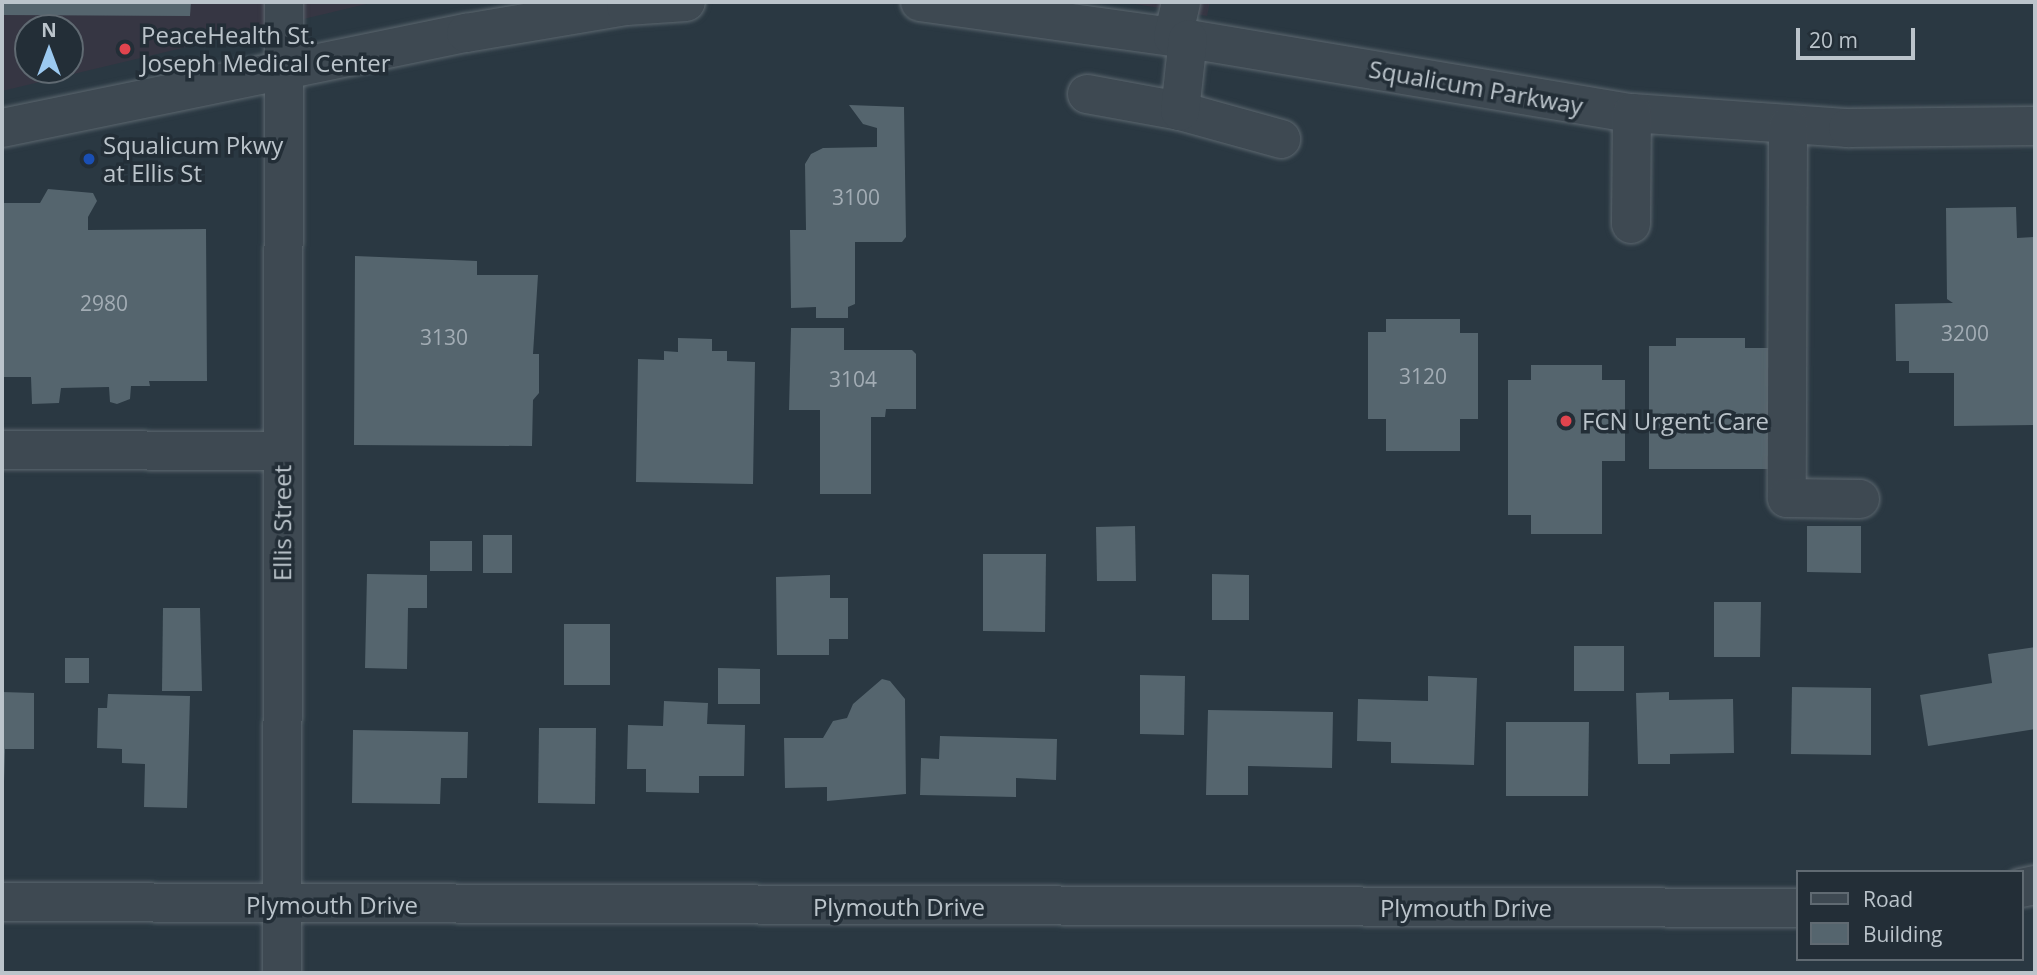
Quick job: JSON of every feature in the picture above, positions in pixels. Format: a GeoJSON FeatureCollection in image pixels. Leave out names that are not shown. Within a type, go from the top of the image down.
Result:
{"type":"FeatureCollection","features":[{"type":"Feature","properties":{"kind":"street","name":"Ellis Street"},"geometry":{"type":"LineString","coordinates":[[282,973],[284,2]]}},
{"type":"Feature","properties":{"kind":"street"},"geometry":{"type":"LineString","coordinates":[[2,128],[551,18],[686,2]]}},
{"type":"Feature","properties":{"kind":"street","name":"Squalicum Parkway"},"geometry":{"type":"LineString","coordinates":[[920,2],[1180,26],[1632,113],[1788,126],[2035,126]]}},
{"type":"Feature","properties":{"kind":"street"},"geometry":{"type":"LineString","coordinates":[[1180,26],[1180,111]]}},
{"type":"Feature","properties":{"kind":"street"},"geometry":{"type":"LineString","coordinates":[[1087,94],[1180,111],[1281,139]]}},
{"type":"Feature","properties":{"kind":"street"},"geometry":{"type":"LineString","coordinates":[[1631,224],[1632,113]]}},
{"type":"Feature","properties":{"kind":"street"},"geometry":{"type":"LineString","coordinates":[[1788,126],[1787,498],[1860,499]]}},
{"type":"Feature","properties":{"kind":"street"},"geometry":{"type":"LineString","coordinates":[[2,450],[282,451]]}},
{"type":"Feature","properties":{"kind":"street","name":"Plymouth Drive"},"geometry":{"type":"LineString","coordinates":[[2,902],[1796,908]]}},
{"type":"Feature","properties":{"kind":"shaded area","name":"PeaceHealth St. Joseph Medical Center"},"geometry":{"type":"Polygon","coordinates":[[[2,2],[375,2],[84,71],[84,14],[14,14],[14,84],[31,84],[2,91],[2,2]]]}},
{"type":"Feature","properties":{"kind":"shaded area"},"geometry":{"type":"Polygon","coordinates":[[[1123,2],[1210,2],[1207,16],[1123,2]]]}},
{"type":"Feature","properties":{"kind":"building"},"geometry":{"type":"Polygon","coordinates":[[[2,2],[191,2],[190,16],[2,15],[2,2]]]}},
{"type":"Feature","properties":{"kind":"building"},"geometry":{"type":"Polygon","coordinates":[[[849,105],[904,107],[906,237],[902,242],[855,242],[855,304],[848,307],[848,318],[816,318],[816,307],[791,308],[790,230],[806,230],[805,164],[811,154],[823,148],[877,147],[877,128],[863,124],[849,105]]]}},
{"type":"Feature","properties":{"kind":"building"},"geometry":{"type":"Polygon","coordinates":[[[48,189],[93,193],[97,201],[88,217],[88,230],[206,229],[207,381],[149,381],[150,386],[131,386],[130,399],[117,404],[110,402],[109,387],[61,388],[59,403],[32,404],[31,377],[2,377],[2,203],[40,203],[48,189]]]}},
{"type":"Feature","properties":{"kind":"building"},"geometry":{"type":"Polygon","coordinates":[[[2016,207],[2017,238],[2035,237],[2035,425],[1954,426],[1954,373],[1909,373],[1909,361],[1896,361],[1895,304],[1953,303],[1947,299],[1946,208],[2016,207]]]}},
{"type":"Feature","properties":{"kind":"building"},"geometry":{"type":"Polygon","coordinates":[[[355,256],[477,261],[477,275],[538,275],[533,354],[539,354],[539,393],[533,400],[532,446],[354,445],[355,256]]]}},
{"type":"Feature","properties":{"kind":"building"},"geometry":{"type":"Polygon","coordinates":[[[1386,319],[1460,319],[1460,333],[1478,333],[1478,419],[1460,419],[1460,451],[1386,451],[1386,419],[1368,419],[1368,332],[1386,332],[1386,319]]]}},
{"type":"Feature","properties":{"kind":"building"},"geometry":{"type":"Polygon","coordinates":[[[791,328],[844,328],[844,350],[912,350],[916,354],[916,409],[886,409],[885,417],[871,417],[871,494],[820,494],[820,410],[789,410],[791,328]]]}},
{"type":"Feature","properties":{"kind":"building"},"geometry":{"type":"Polygon","coordinates":[[[678,338],[712,339],[712,351],[727,351],[727,361],[755,362],[753,484],[636,482],[638,359],[664,360],[664,351],[678,352],[678,338]]]}},
{"type":"Feature","properties":{"kind":"building"},"geometry":{"type":"Polygon","coordinates":[[[1676,338],[1745,338],[1745,348],[1771,348],[1771,469],[1649,469],[1649,346],[1676,346],[1676,338]]]}},
{"type":"Feature","properties":{"kind":"building","name":"FCN Urgent Care"},"geometry":{"type":"Polygon","coordinates":[[[1531,365],[1602,365],[1602,380],[1625,380],[1625,461],[1602,461],[1602,534],[1531,534],[1531,515],[1508,515],[1508,380],[1531,380],[1531,365]]]}},
{"type":"Feature","properties":{"kind":"building"},"geometry":{"type":"Polygon","coordinates":[[[1135,526],[1136,581],[1097,581],[1096,527],[1135,526]]]}},
{"type":"Feature","properties":{"kind":"building"},"geometry":{"type":"Polygon","coordinates":[[[1807,526],[1861,526],[1861,573],[1807,572],[1807,526]]]}},
{"type":"Feature","properties":{"kind":"building"},"geometry":{"type":"Polygon","coordinates":[[[483,535],[512,535],[512,573],[483,573],[483,535]]]}},
{"type":"Feature","properties":{"kind":"building"},"geometry":{"type":"Polygon","coordinates":[[[430,541],[472,541],[472,571],[430,571],[430,541]]]}},
{"type":"Feature","properties":{"kind":"building"},"geometry":{"type":"Polygon","coordinates":[[[983,554],[1046,554],[1045,632],[983,631],[983,554]]]}},
{"type":"Feature","properties":{"kind":"building"},"geometry":{"type":"Polygon","coordinates":[[[367,574],[427,575],[427,608],[408,608],[407,669],[365,668],[367,574]]]}},
{"type":"Feature","properties":{"kind":"building"},"geometry":{"type":"Polygon","coordinates":[[[1212,574],[1249,575],[1249,620],[1212,620],[1212,574]]]}},
{"type":"Feature","properties":{"kind":"building"},"geometry":{"type":"Polygon","coordinates":[[[830,575],[830,598],[848,598],[848,639],[829,639],[829,655],[777,655],[776,577],[830,575]]]}},
{"type":"Feature","properties":{"kind":"building"},"geometry":{"type":"Polygon","coordinates":[[[1714,602],[1761,602],[1760,657],[1714,657],[1714,602]]]}},
{"type":"Feature","properties":{"kind":"building"},"geometry":{"type":"Polygon","coordinates":[[[163,608],[200,608],[202,691],[162,691],[163,608]]]}},
{"type":"Feature","properties":{"kind":"building"},"geometry":{"type":"Polygon","coordinates":[[[564,624],[610,624],[610,685],[564,685],[564,624]]]}},
{"type":"Feature","properties":{"kind":"building"},"geometry":{"type":"Polygon","coordinates":[[[1574,646],[1624,646],[1624,691],[1574,691],[1574,646]]]}},
{"type":"Feature","properties":{"kind":"building"},"geometry":{"type":"Polygon","coordinates":[[[2035,647],[2035,729],[1928,746],[1920,695],[1992,683],[1988,654],[2035,647]]]}},
{"type":"Feature","properties":{"kind":"building"},"geometry":{"type":"Polygon","coordinates":[[[65,658],[89,658],[89,683],[65,683],[65,658]]]}},
{"type":"Feature","properties":{"kind":"building"},"geometry":{"type":"Polygon","coordinates":[[[718,668],[760,669],[760,704],[718,704],[718,668]]]}},
{"type":"Feature","properties":{"kind":"building"},"geometry":{"type":"Polygon","coordinates":[[[1140,675],[1185,676],[1184,735],[1140,734],[1140,675]]]}},
{"type":"Feature","properties":{"kind":"building"},"geometry":{"type":"Polygon","coordinates":[[[1428,676],[1477,678],[1474,765],[1391,763],[1391,742],[1357,741],[1358,699],[1428,701],[1428,676]]]}},
{"type":"Feature","properties":{"kind":"building"},"geometry":{"type":"Polygon","coordinates":[[[882,679],[890,681],[905,699],[906,794],[827,801],[827,787],[785,788],[784,738],[823,738],[833,721],[847,718],[853,704],[882,679]]]}},
{"type":"Feature","properties":{"kind":"building"},"geometry":{"type":"Polygon","coordinates":[[[1792,687],[1871,688],[1871,755],[1791,754],[1792,687]]]}},
{"type":"Feature","properties":{"kind":"building"},"geometry":{"type":"Polygon","coordinates":[[[2,692],[34,693],[34,749],[5,749],[5,782],[2,692]]]}},
{"type":"Feature","properties":{"kind":"building"},"geometry":{"type":"Polygon","coordinates":[[[1669,692],[1669,700],[1733,699],[1734,753],[1670,754],[1670,764],[1638,764],[1636,693],[1669,692]]]}},
{"type":"Feature","properties":{"kind":"building"},"geometry":{"type":"Polygon","coordinates":[[[108,694],[190,696],[187,808],[144,807],[145,764],[122,763],[122,749],[97,748],[98,708],[107,708],[108,694]]]}},
{"type":"Feature","properties":{"kind":"building"},"geometry":{"type":"Polygon","coordinates":[[[664,701],[708,703],[707,724],[745,725],[744,776],[699,776],[699,793],[646,792],[646,769],[627,769],[628,725],[663,726],[664,701]]]}},
{"type":"Feature","properties":{"kind":"building"},"geometry":{"type":"Polygon","coordinates":[[[1208,710],[1333,712],[1332,768],[1248,766],[1248,795],[1206,795],[1208,710]]]}},
{"type":"Feature","properties":{"kind":"building"},"geometry":{"type":"Polygon","coordinates":[[[1506,722],[1589,722],[1588,796],[1506,796],[1506,722]]]}},
{"type":"Feature","properties":{"kind":"building"},"geometry":{"type":"Polygon","coordinates":[[[539,728],[596,728],[595,804],[538,803],[539,728]]]}},
{"type":"Feature","properties":{"kind":"building"},"geometry":{"type":"Polygon","coordinates":[[[353,730],[468,732],[467,778],[441,778],[440,804],[352,803],[353,730]]]}},
{"type":"Feature","properties":{"kind":"building"},"geometry":{"type":"Polygon","coordinates":[[[940,736],[1057,739],[1056,780],[1016,778],[1016,797],[920,795],[921,758],[939,759],[940,736]]]}},
{"type":"Feature","properties":{"kind":"place","name":"PeaceHealth St. Joseph Medical Center"},"geometry":{"type":"Point","coordinates":[125,49]}},
{"type":"Feature","properties":{"kind":"place","name":"Squalicum Pkwy at Ellis St"},"geometry":{"type":"Point","coordinates":[89,159]}},
{"type":"Feature","properties":{"kind":"place","name":"FCN Urgent Care"},"geometry":{"type":"Point","coordinates":[1566,421]}}]}
